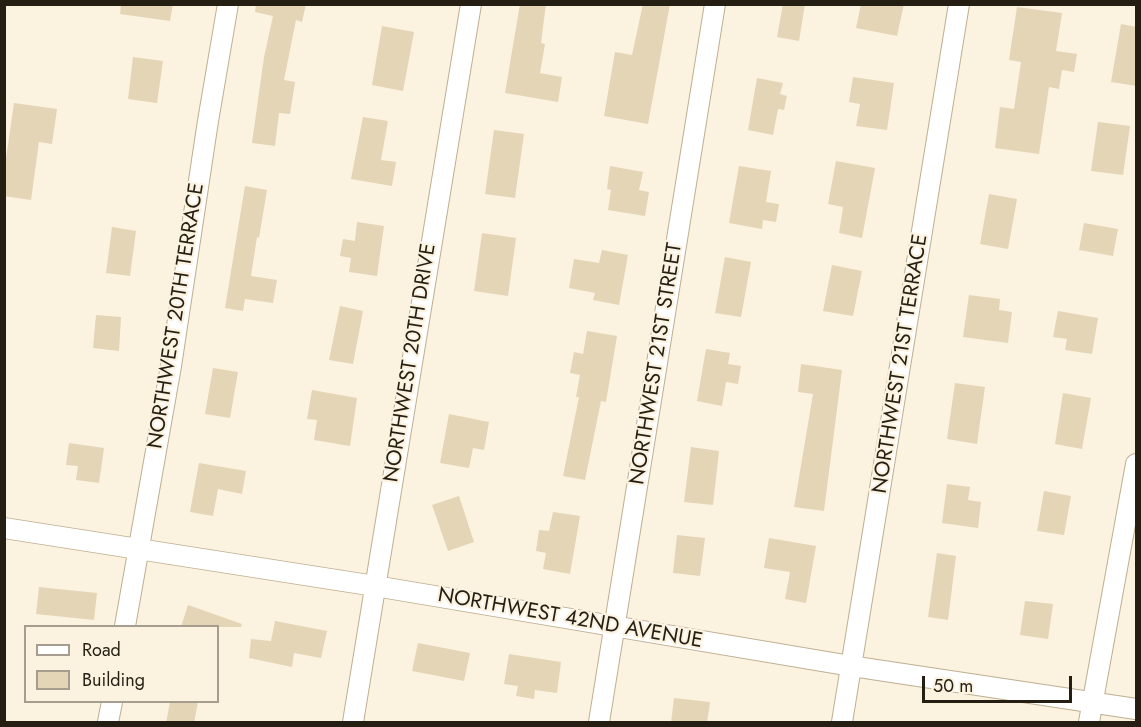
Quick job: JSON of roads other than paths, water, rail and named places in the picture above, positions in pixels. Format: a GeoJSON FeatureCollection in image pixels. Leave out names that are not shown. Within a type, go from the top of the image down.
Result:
{"type":"FeatureCollection","features":[{"type":"Feature","properties":{"kind":"street","name":"NORTHWEST 20TH TERRACE"},"geometry":{"type":"LineString","coordinates":[[125,625],[171,366],[228,4]]}},
{"type":"Feature","properties":{"kind":"street","name":"NORTHWEST 20TH DRIVE"},"geometry":{"type":"LineString","coordinates":[[353,723],[471,4]]}},
{"type":"Feature","properties":{"kind":"street","name":"NORTHWEST 21ST STREET"},"geometry":{"type":"LineString","coordinates":[[599,723],[715,4]]}},
{"type":"Feature","properties":{"kind":"street","name":"NORTHWEST 21ST TERRACE"},"geometry":{"type":"LineString","coordinates":[[842,723],[959,4]]}},
{"type":"Feature","properties":{"kind":"street"},"geometry":{"type":"LineString","coordinates":[[1089,723],[1137,464]]}},
{"type":"Feature","properties":{"kind":"street","name":"NORTHWEST 42ND AVENUE"},"geometry":{"type":"LineString","coordinates":[[4,528],[375,586],[851,666],[1137,709]]}},
{"type":"Feature","properties":{"kind":"street"},"geometry":{"type":"LineString","coordinates":[[108,723],[112,703]]}}]}
